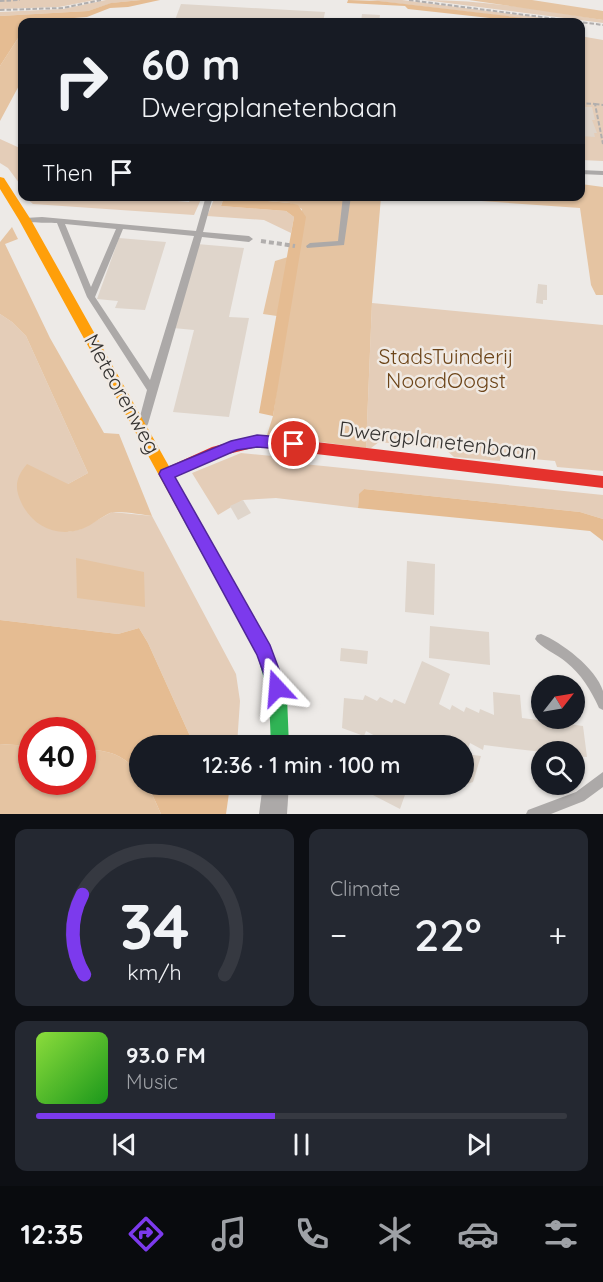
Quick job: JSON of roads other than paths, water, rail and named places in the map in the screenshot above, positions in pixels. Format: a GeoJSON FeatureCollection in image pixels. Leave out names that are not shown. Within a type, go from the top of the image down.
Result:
{"type":"FeatureCollection","features":[{"type":"Feature","properties":{"kind":"street","name":"Meteorenweg"},"geometry":{"type":"LineString","coordinates":[[0,180],[25,220],[270,666],[281,701],[280,735]]}},
{"type":"Feature","properties":{"kind":"street","name":"Dwergplanetenbaan"},"geometry":{"type":"LineString","coordinates":[[166,474],[236,445],[270,441],[603,482]]}},
{"type":"Feature","properties":{"kind":"street"},"geometry":{"type":"LineString","coordinates":[[276,795],[276,814]]}},
{"type":"Feature","properties":{"kind":"lane"},"geometry":{"type":"LineString","coordinates":[[585,172],[603,173]]}},
{"type":"Feature","properties":{"kind":"lane"},"geometry":{"type":"LineString","coordinates":[[141,429],[208,201]]}},
{"type":"Feature","properties":{"kind":"lane"},"geometry":{"type":"LineString","coordinates":[[310,246],[340,243],[346,201]]}},
{"type":"Feature","properties":{"kind":"lane"},"geometry":{"type":"LineString","coordinates":[[25,220],[60,221],[249,239]]}},
{"type":"Feature","properties":{"kind":"lane"},"geometry":{"type":"LineString","coordinates":[[60,221],[91,297],[152,390]]}},
{"type":"Feature","properties":{"kind":"lane"},"geometry":{"type":"LineString","coordinates":[[91,297],[120,227]]}},
{"type":"Feature","properties":{"kind":"lane"},"geometry":{"type":"LineString","coordinates":[[541,639],[562,649],[583,669],[603,704]]}},
{"type":"Feature","properties":{"kind":"lane"},"geometry":{"type":"LineString","coordinates":[[532,814],[576,799],[597,786],[603,778]]}},
{"type":"Feature","properties":{"kind":"park label","name":"StadsTuinderij NoordOogst"},"geometry":{"type":"Point","coordinates":[446,369]}}]}
